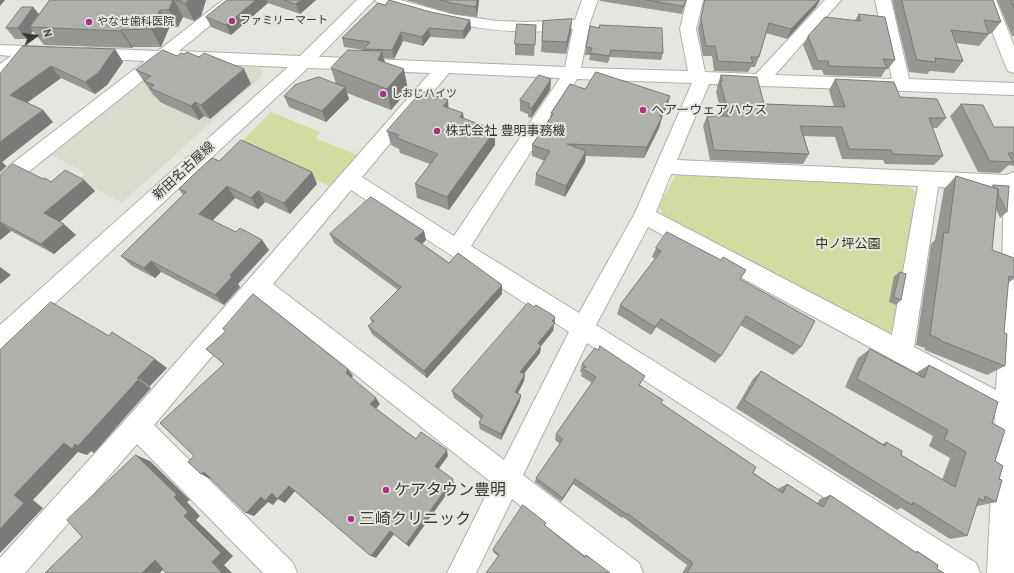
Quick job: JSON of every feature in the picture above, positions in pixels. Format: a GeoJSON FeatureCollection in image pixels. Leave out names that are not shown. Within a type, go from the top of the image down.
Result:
{"type":"FeatureCollection","features":[{"type":"Feature","properties":{"kind":"street"},"geometry":{"type":"LineString","coordinates":[[0,184],[234,0]]}},
{"type":"Feature","properties":{"kind":"street","name":"新田名古屋線"},"geometry":{"type":"LineString","coordinates":[[0,340],[304,62],[366,0]]}},
{"type":"Feature","properties":{"kind":"street"},"geometry":{"type":"LineString","coordinates":[[383,0],[451,19],[489,24],[542,27],[582,22]]}},
{"type":"Feature","properties":{"kind":"street"},"geometry":{"type":"LineString","coordinates":[[457,249],[572,73],[582,22],[590,0]]}},
{"type":"Feature","properties":{"kind":"street"},"geometry":{"type":"LineString","coordinates":[[461,573],[582,329],[644,215],[666,167],[700,78],[688,28],[695,0]]}},
{"type":"Feature","properties":{"kind":"street"},"geometry":{"type":"LineString","coordinates":[[760,80],[833,0]]}},
{"type":"Feature","properties":{"kind":"street"},"geometry":{"type":"LineString","coordinates":[[883,0],[902,85]]}},
{"type":"Feature","properties":{"kind":"street"},"geometry":{"type":"LineString","coordinates":[[988,0],[1014,67]]}},
{"type":"Feature","properties":{"kind":"street"},"geometry":{"type":"LineString","coordinates":[[0,72],[33,45]]}},
{"type":"Feature","properties":{"kind":"street"},"geometry":{"type":"LineString","coordinates":[[0,50],[33,45],[67,52],[444,68],[1014,89]]}},
{"type":"Feature","properties":{"kind":"street"},"geometry":{"type":"LineString","coordinates":[[6,573],[138,426],[444,68]]}},
{"type":"Feature","properties":{"kind":"street"},"geometry":{"type":"LineString","coordinates":[[666,167],[1014,183]]}},
{"type":"Feature","properties":{"kind":"street"},"geometry":{"type":"LineString","coordinates":[[349,179],[966,573]]}},
{"type":"Feature","properties":{"kind":"street"},"geometry":{"type":"LineString","coordinates":[[901,352],[929,180]]}},
{"type":"Feature","properties":{"kind":"street"},"geometry":{"type":"LineString","coordinates":[[1001,573],[1013,306],[1014,180]]}},
{"type":"Feature","properties":{"kind":"street"},"geometry":{"type":"LineString","coordinates":[[644,215],[1008,409]]}},
{"type":"Feature","properties":{"kind":"street"},"geometry":{"type":"LineString","coordinates":[[258,285],[629,573]]}},
{"type":"Feature","properties":{"kind":"street"},"geometry":{"type":"LineString","coordinates":[[138,426],[283,573]]}},
{"type":"Feature","properties":{"kind":"shaded area"},"geometry":{"type":"Polygon","coordinates":[[[167,63],[261,67],[262,76],[122,203],[78,180],[85,173],[47,153],[160,64],[167,63]]]}},
{"type":"Feature","properties":{"kind":"green space"},"geometry":{"type":"Polygon","coordinates":[[[271,112],[320,132],[315,138],[360,156],[332,187],[236,147],[271,112]]]}},
{"type":"Feature","properties":{"kind":"green space","name":"中ノ坪公園"},"geometry":{"type":"Polygon","coordinates":[[[678,175],[909,186],[920,196],[897,330],[884,334],[663,215],[659,206],[674,177],[678,175]]]}},
{"type":"Feature","properties":{"kind":"building"},"geometry":{"type":"Polygon","coordinates":[[[50,0],[173,0],[169,10],[160,10],[151,29],[120,31],[30,27],[50,0]]]}},
{"type":"Feature","properties":{"kind":"building"},"geometry":{"type":"Polygon","coordinates":[[[176,0],[190,0],[185,3],[176,0]]]}},
{"type":"Feature","properties":{"kind":"building"},"geometry":{"type":"Polygon","coordinates":[[[227,0],[256,0],[226,25],[206,17],[227,0]]]}},
{"type":"Feature","properties":{"kind":"building"},"geometry":{"type":"Polygon","coordinates":[[[284,0],[301,0],[296,4],[284,0]]]}},
{"type":"Feature","properties":{"kind":"building"},"geometry":{"type":"Polygon","coordinates":[[[389,0],[431,12],[470,20],[463,31],[429,28],[422,37],[401,32],[392,50],[364,49],[370,42],[342,38],[378,3],[385,5],[389,0]]]}},
{"type":"Feature","properties":{"kind":"building"},"geometry":{"type":"Polygon","coordinates":[[[441,0],[477,0],[476,7],[441,0]]]}},
{"type":"Feature","properties":{"kind":"building"},"geometry":{"type":"Polygon","coordinates":[[[647,0],[686,0],[684,6],[647,0]]]}},
{"type":"Feature","properties":{"kind":"building"},"geometry":{"type":"Polygon","coordinates":[[[705,0],[819,0],[791,29],[769,23],[759,57],[751,57],[753,63],[718,61],[715,46],[706,46],[701,19],[705,0]]]}},
{"type":"Feature","properties":{"kind":"building"},"geometry":{"type":"Polygon","coordinates":[[[902,0],[993,0],[1001,22],[984,20],[989,34],[951,30],[963,61],[935,58],[936,62],[917,60],[902,0]]]}},
{"type":"Feature","properties":{"kind":"building"},"geometry":{"type":"Polygon","coordinates":[[[1011,0],[1014,0],[1014,7],[1011,0]]]}},
{"type":"Feature","properties":{"kind":"building"},"geometry":{"type":"Polygon","coordinates":[[[22,7],[33,7],[18,28],[6,28],[22,7]]]}},
{"type":"Feature","properties":{"kind":"building"},"geometry":{"type":"Polygon","coordinates":[[[859,14],[885,17],[895,60],[883,59],[887,68],[829,66],[828,61],[818,61],[808,36],[825,17],[860,21],[859,14]]]}},
{"type":"Feature","properties":{"kind":"building"},"geometry":{"type":"Polygon","coordinates":[[[572,19],[567,42],[542,41],[543,21],[572,19]]]}},
{"type":"Feature","properties":{"kind":"building"},"geometry":{"type":"Polygon","coordinates":[[[517,24],[536,25],[535,45],[515,44],[517,24]]]}},
{"type":"Feature","properties":{"kind":"building"},"geometry":{"type":"Polygon","coordinates":[[[600,25],[662,28],[663,53],[611,50],[609,56],[590,53],[592,48],[586,47],[590,26],[599,28],[600,25]]]}},
{"type":"Feature","properties":{"kind":"building"},"geometry":{"type":"Polygon","coordinates":[[[23,46],[115,49],[98,73],[85,82],[51,66],[10,95],[43,110],[0,142],[0,74],[23,46]]]}},
{"type":"Feature","properties":{"kind":"building"},"geometry":{"type":"Polygon","coordinates":[[[163,50],[177,56],[181,53],[184,54],[187,52],[199,57],[204,53],[244,69],[201,105],[195,102],[191,106],[150,88],[154,85],[144,81],[151,76],[136,70],[163,50]]]}},
{"type":"Feature","properties":{"kind":"building"},"geometry":{"type":"Polygon","coordinates":[[[348,50],[382,51],[378,60],[404,69],[387,89],[331,68],[348,50]]]}},
{"type":"Feature","properties":{"kind":"building"},"geometry":{"type":"Polygon","coordinates":[[[596,72],[670,96],[660,116],[662,117],[647,147],[567,144],[586,151],[566,186],[536,174],[550,151],[532,145],[553,114],[551,113],[570,84],[585,89],[596,72]]]}},
{"type":"Feature","properties":{"kind":"building"},"geometry":{"type":"Polygon","coordinates":[[[539,75],[551,79],[532,108],[528,107],[530,104],[520,100],[539,75]]]}},
{"type":"Feature","properties":{"kind":"building"},"geometry":{"type":"Polygon","coordinates":[[[721,75],[757,77],[764,104],[845,107],[835,79],[894,82],[900,97],[937,99],[946,118],[929,118],[943,156],[893,154],[891,150],[849,149],[842,127],[800,126],[809,154],[714,150],[707,116],[729,116],[720,81],[722,81],[721,75]]]}},
{"type":"Feature","properties":{"kind":"building"},"geometry":{"type":"Polygon","coordinates":[[[319,77],[345,87],[322,111],[284,96],[295,85],[319,77]]]}},
{"type":"Feature","properties":{"kind":"building"},"geometry":{"type":"Polygon","coordinates":[[[422,91],[448,100],[443,106],[463,113],[460,117],[495,130],[447,197],[415,184],[438,154],[397,138],[399,135],[387,131],[422,91]]]}},
{"type":"Feature","properties":{"kind":"building"},"geometry":{"type":"Polygon","coordinates":[[[961,104],[983,105],[994,127],[1014,127],[1014,153],[1008,153],[1013,162],[990,161],[961,104]]]}},
{"type":"Feature","properties":{"kind":"building"},"geometry":{"type":"Polygon","coordinates":[[[241,140],[312,172],[284,203],[258,191],[251,198],[227,186],[199,214],[236,232],[240,228],[262,240],[230,275],[232,277],[215,295],[151,261],[144,268],[121,256],[186,192],[179,189],[194,174],[212,158],[219,161],[241,140]]]}},
{"type":"Feature","properties":{"kind":"building"},"geometry":{"type":"Polygon","coordinates":[[[13,164],[51,182],[65,170],[84,180],[44,213],[64,224],[41,244],[0,222],[0,175],[13,164]]]}},
{"type":"Feature","properties":{"kind":"building"},"geometry":{"type":"Polygon","coordinates":[[[956,176],[998,189],[992,250],[1014,258],[1014,277],[1009,276],[1004,333],[1007,334],[1005,366],[930,335],[944,232],[948,233],[956,176]]]}},
{"type":"Feature","properties":{"kind":"building"},"geometry":{"type":"Polygon","coordinates":[[[993,185],[1009,186],[1007,212],[998,194],[998,189],[993,185]]]}},
{"type":"Feature","properties":{"kind":"building"},"geometry":{"type":"Polygon","coordinates":[[[371,197],[424,231],[415,239],[449,263],[458,253],[502,285],[424,371],[368,326],[374,321],[370,318],[401,287],[330,234],[371,197]]]}},
{"type":"Feature","properties":{"kind":"building"},"geometry":{"type":"Polygon","coordinates":[[[667,232],[721,260],[723,257],[746,270],[740,279],[815,321],[801,347],[746,316],[721,356],[661,319],[655,327],[620,305],[661,251],[656,248],[667,232]]]}},
{"type":"Feature","properties":{"kind":"building"},"geometry":{"type":"Polygon","coordinates":[[[900,272],[906,274],[901,300],[894,297],[900,272]]]}},
{"type":"Feature","properties":{"kind":"building"},"geometry":{"type":"Polygon","coordinates":[[[253,294],[348,369],[346,373],[376,398],[370,404],[416,439],[421,432],[447,450],[435,466],[453,479],[406,544],[390,531],[371,556],[289,486],[277,499],[272,493],[265,501],[261,497],[246,513],[204,472],[201,474],[188,462],[194,456],[160,423],[224,364],[206,349],[226,331],[223,329],[253,294]]]}},
{"type":"Feature","properties":{"kind":"building"},"geometry":{"type":"Polygon","coordinates":[[[51,302],[109,336],[112,332],[155,359],[137,378],[139,379],[78,446],[75,444],[72,449],[64,443],[14,495],[24,503],[0,529],[0,350],[51,302]]]}},
{"type":"Feature","properties":{"kind":"building"},"geometry":{"type":"Polygon","coordinates":[[[528,303],[534,307],[536,305],[554,316],[555,318],[552,321],[555,323],[538,343],[541,346],[520,372],[525,374],[515,392],[521,395],[501,434],[479,423],[483,415],[452,391],[528,303]]]}},
{"type":"Feature","properties":{"kind":"building"},"geometry":{"type":"Polygon","coordinates":[[[600,346],[645,376],[639,385],[663,400],[661,403],[756,467],[753,473],[783,493],[787,484],[823,507],[830,495],[917,553],[917,551],[938,565],[937,569],[944,573],[687,573],[693,563],[627,513],[626,514],[575,479],[563,498],[536,478],[563,439],[556,434],[596,377],[583,369],[586,367],[582,364],[595,348],[598,350],[600,346]]]}},
{"type":"Feature","properties":{"kind":"building"},"geometry":{"type":"Polygon","coordinates":[[[870,349],[924,378],[929,365],[998,402],[992,423],[1005,430],[995,461],[1003,466],[999,479],[1002,480],[996,502],[985,496],[984,501],[979,498],[967,536],[913,502],[912,505],[744,400],[761,371],[885,446],[886,442],[902,451],[901,455],[955,487],[966,452],[944,439],[948,430],[857,379],[870,349]]]}},
{"type":"Feature","properties":{"kind":"building"},"geometry":{"type":"Polygon","coordinates":[[[136,455],[177,495],[174,497],[188,512],[184,516],[221,553],[212,562],[222,573],[166,573],[155,560],[142,573],[45,573],[82,537],[67,520],[136,455]]]}},
{"type":"Feature","properties":{"kind":"building"},"geometry":{"type":"Polygon","coordinates":[[[523,505],[546,523],[544,525],[585,557],[586,555],[610,573],[486,573],[499,555],[493,550],[523,505]]]}},
{"type":"Feature","properties":{"kind":"place","name":"ファミリーマート"},"geometry":{"type":"Point","coordinates":[232,21]}},
{"type":"Feature","properties":{"kind":"place","name":"やなせ歯科医院"},"geometry":{"type":"Point","coordinates":[89,22]}},
{"type":"Feature","properties":{"kind":"place","name":"しおじハイツ"},"geometry":{"type":"Point","coordinates":[383,94]}},
{"type":"Feature","properties":{"kind":"place","name":"ヘアーウェアハウス"},"geometry":{"type":"Point","coordinates":[643,110]}},
{"type":"Feature","properties":{"kind":"place","name":"株式会社 豊明事務機"},"geometry":{"type":"Point","coordinates":[437,131]}},
{"type":"Feature","properties":{"kind":"place","name":"ケアタウン豊明"},"geometry":{"type":"Point","coordinates":[386,490]}},
{"type":"Feature","properties":{"kind":"place","name":"三崎クリニック"},"geometry":{"type":"Point","coordinates":[351,519]}}]}
